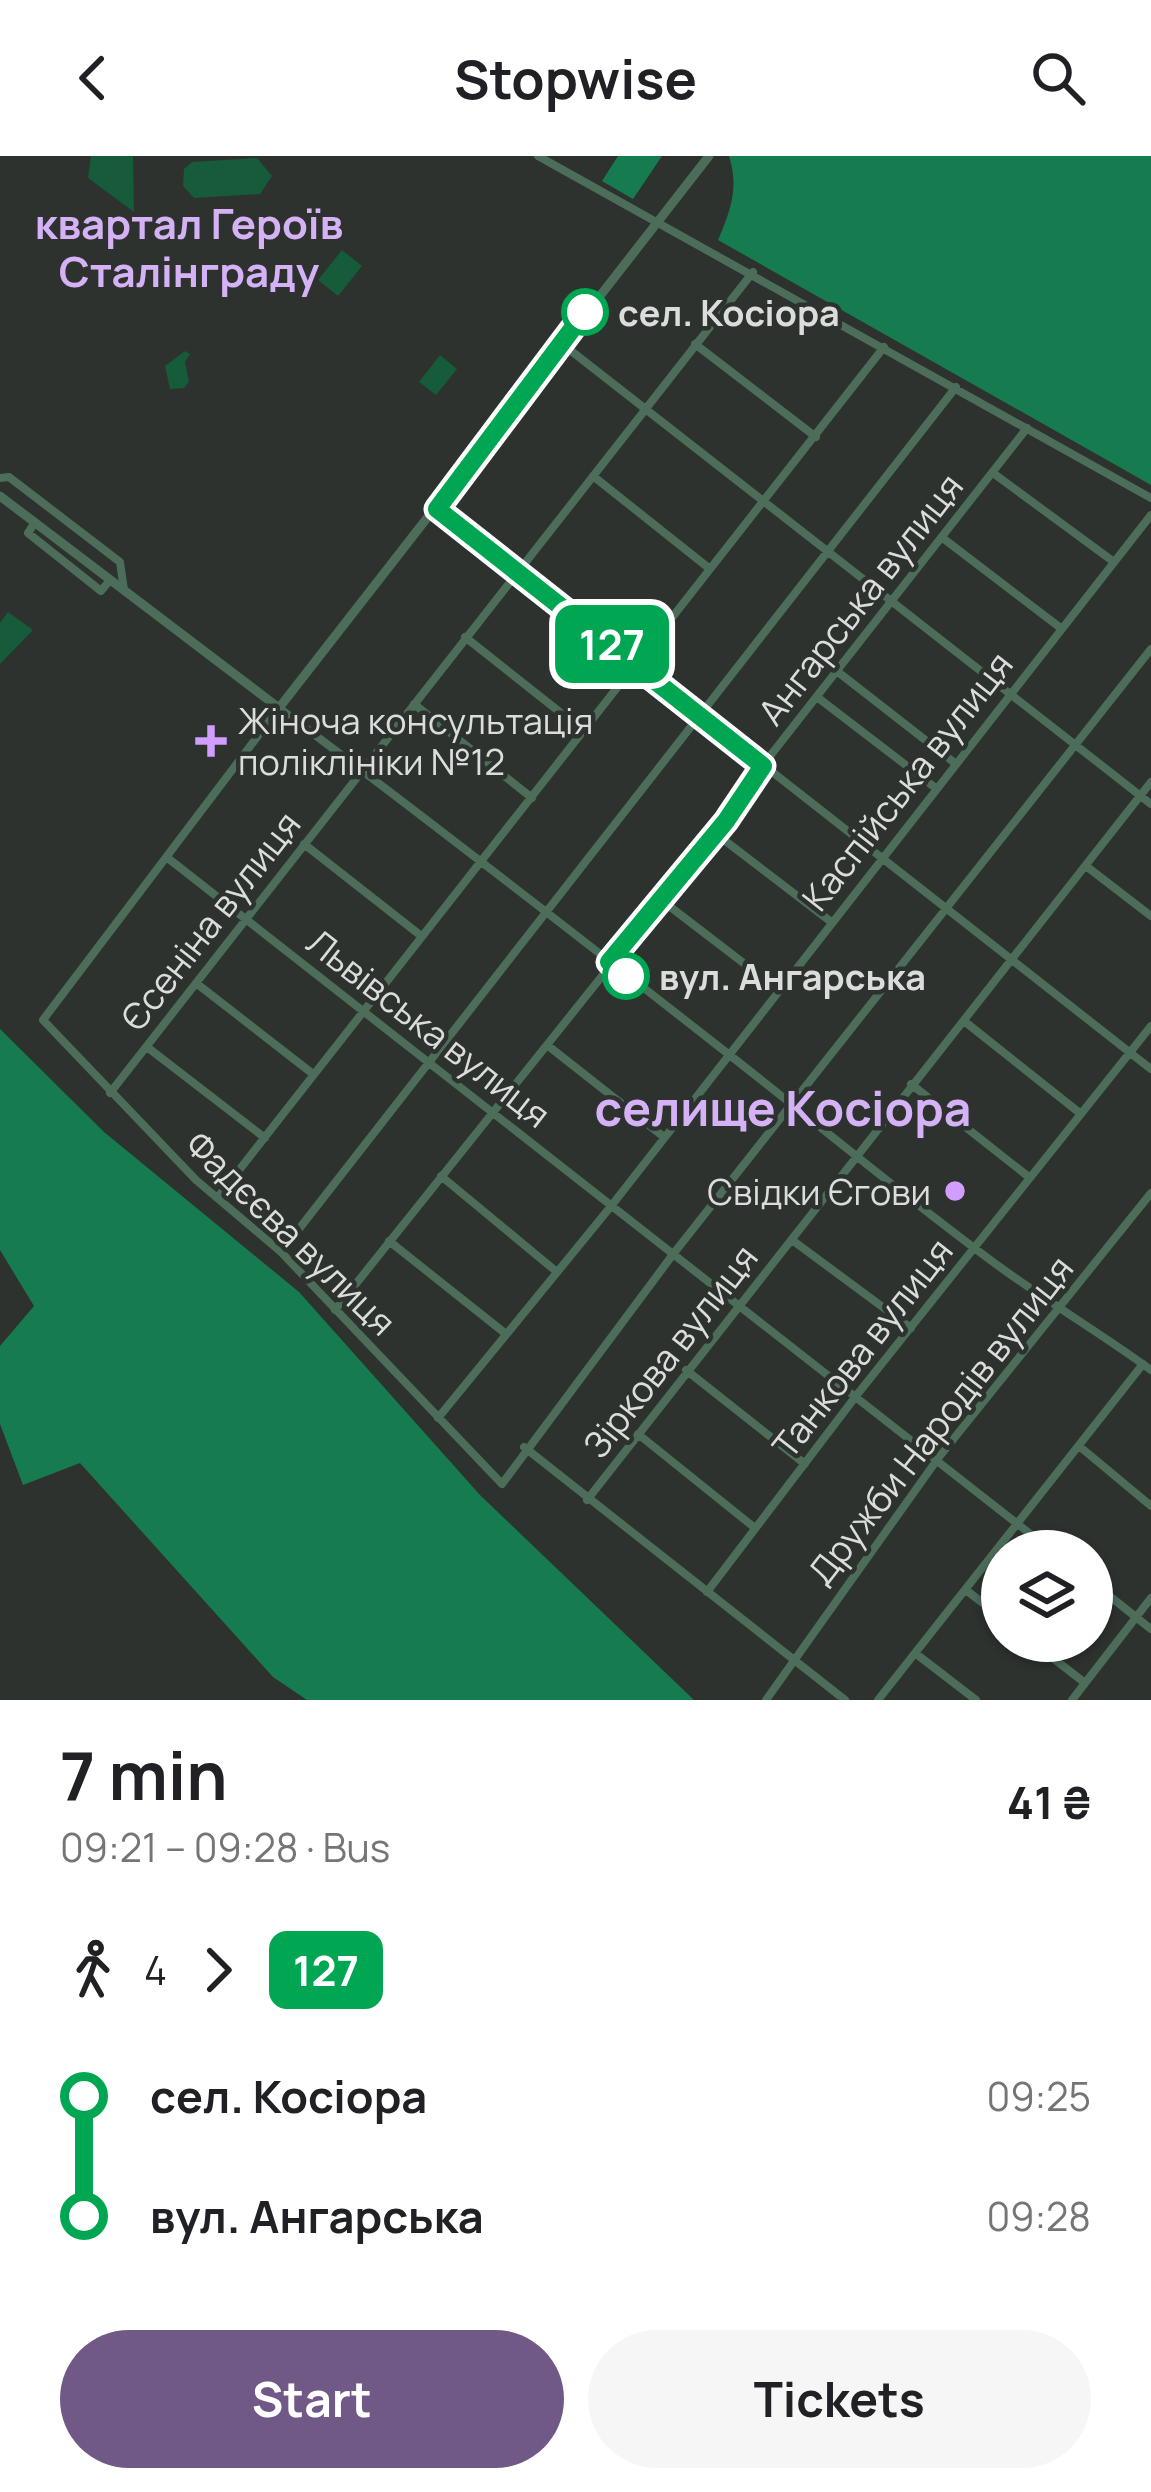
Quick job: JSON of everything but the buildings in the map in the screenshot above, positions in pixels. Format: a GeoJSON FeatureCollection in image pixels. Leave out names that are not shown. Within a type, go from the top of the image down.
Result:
{"type":"FeatureCollection","features":[{"type":"Feature","properties":{"kind":"street"},"geometry":{"type":"LineString","coordinates":[[538,156],[1151,498]]}},
{"type":"Feature","properties":{"kind":"street"},"geometry":{"type":"LineString","coordinates":[[169,859],[279,708],[709,156]]}},
{"type":"Feature","properties":{"kind":"street","name":"Єсеніна вулиця"},"geometry":{"type":"LineString","coordinates":[[110,1093],[753,272]]}},
{"type":"Feature","properties":{"kind":"street"},"geometry":{"type":"LineString","coordinates":[[560,343],[1151,804]]}},
{"type":"Feature","properties":{"kind":"street"},"geometry":{"type":"LineString","coordinates":[[695,344],[816,436]]}},
{"type":"Feature","properties":{"kind":"street"},"geometry":{"type":"LineString","coordinates":[[218,1197],[884,347]]}},
{"type":"Feature","properties":{"kind":"street"},"geometry":{"type":"LineString","coordinates":[[281,1252],[956,387]]}},
{"type":"Feature","properties":{"kind":"street","name":"Ангарська вулиця"},"geometry":{"type":"LineString","coordinates":[[334,1310],[548,1045],[659,898],[716,833],[1027,428]]}},
{"type":"Feature","properties":{"kind":"street"},"geometry":{"type":"LineString","coordinates":[[993,473],[1114,562]]}},
{"type":"Feature","properties":{"kind":"street"},"geometry":{"type":"LineString","coordinates":[[593,476],[710,569]]}},
{"type":"Feature","properties":{"kind":"street"},"geometry":{"type":"LineString","coordinates":[[0,478],[9,477],[120,562],[124,590]]}},
{"type":"Feature","properties":{"kind":"street"},"geometry":{"type":"LineString","coordinates":[[0,496],[363,771],[975,1247],[1147,1367],[1078,1445],[878,1700]]}},
{"type":"Feature","properties":{"kind":"street"},"geometry":{"type":"LineString","coordinates":[[437,509],[1151,1069]]}},
{"type":"Feature","properties":{"kind":"street","name":"Каспійська вулиця"},"geometry":{"type":"LineString","coordinates":[[438,1418],[612,1205],[1151,515]]}},
{"type":"Feature","properties":{"kind":"street"},"geometry":{"type":"LineString","coordinates":[[944,539],[1062,629]]}},
{"type":"Feature","properties":{"kind":"street"},"geometry":{"type":"LineString","coordinates":[[465,637],[585,733]]}},
{"type":"Feature","properties":{"kind":"street"},"geometry":{"type":"LineString","coordinates":[[845,1700],[524,1447],[1151,649]]}},
{"type":"Feature","properties":{"kind":"street"},"geometry":{"type":"LineString","coordinates":[[838,672],[956,764]]}},
{"type":"Feature","properties":{"kind":"street"},"geometry":{"type":"LineString","coordinates":[[818,698],[937,789]]}},
{"type":"Feature","properties":{"kind":"street"},"geometry":{"type":"LineString","coordinates":[[414,704],[532,798]]}},
{"type":"Feature","properties":{"kind":"street","name":"Зіркова вулиця"},"geometry":{"type":"LineString","coordinates":[[587,1500],[854,1154],[1151,782]]}},
{"type":"Feature","properties":{"kind":"street"},"geometry":{"type":"LineString","coordinates":[[716,833],[830,921]]}},
{"type":"Feature","properties":{"kind":"street"},"geometry":{"type":"LineString","coordinates":[[304,844],[420,935]]}},
{"type":"Feature","properties":{"kind":"street","name":"Львівська вулиця"},"geometry":{"type":"LineString","coordinates":[[169,859],[939,1457],[1026,1530]]}},
{"type":"Feature","properties":{"kind":"street","name":"Фадєєва вулиця"},"geometry":{"type":"LineString","coordinates":[[169,859],[43,1020],[110,1093],[281,1252],[502,1484],[524,1447]]}},
{"type":"Feature","properties":{"kind":"street"},"geometry":{"type":"LineString","coordinates":[[1087,866],[1151,916]]}},
{"type":"Feature","properties":{"kind":"street"},"geometry":{"type":"LineString","coordinates":[[659,898],[780,991]]}},
{"type":"Feature","properties":{"kind":"street"},"geometry":{"type":"LineString","coordinates":[[196,983],[313,1074]]}},
{"type":"Feature","properties":{"kind":"street"},"geometry":{"type":"LineString","coordinates":[[964,1021],[1082,1114]]}},
{"type":"Feature","properties":{"kind":"street","name":"Танкова вулиця"},"geometry":{"type":"LineString","coordinates":[[707,1592],[856,1396],[1151,1026]]}},
{"type":"Feature","properties":{"kind":"street"},"geometry":{"type":"LineString","coordinates":[[548,1045],[664,1137]]}},
{"type":"Feature","properties":{"kind":"street"},"geometry":{"type":"LineString","coordinates":[[147,1047],[265,1138]]}},
{"type":"Feature","properties":{"kind":"street"},"geometry":{"type":"LineString","coordinates":[[911,1084],[1030,1178]]}},
{"type":"Feature","properties":{"kind":"street"},"geometry":{"type":"LineString","coordinates":[[441,1176],[556,1273]]}},
{"type":"Feature","properties":{"kind":"street","name":"Дружби Народів вулиця"},"geometry":{"type":"LineString","coordinates":[[766,1700],[775,1681],[939,1457],[1151,1193]]}},
{"type":"Feature","properties":{"kind":"street"},"geometry":{"type":"LineString","coordinates":[[792,1240],[911,1328]]}},
{"type":"Feature","properties":{"kind":"street"},"geometry":{"type":"LineString","coordinates":[[389,1241],[506,1334]]}},
{"type":"Feature","properties":{"kind":"street"},"geometry":{"type":"LineString","coordinates":[[686,1370],[805,1464]]}},
{"type":"Feature","properties":{"kind":"street"},"geometry":{"type":"LineString","coordinates":[[638,1434],[755,1528]]}},
{"type":"Feature","properties":{"kind":"street"},"geometry":{"type":"LineString","coordinates":[[1078,1445],[1151,1506]]}},
{"type":"Feature","properties":{"kind":"street"},"geometry":{"type":"LineString","coordinates":[[966,1590],[981,1602]]}},
{"type":"Feature","properties":{"kind":"street"},"geometry":{"type":"LineString","coordinates":[[1072,1700],[1151,1598]]}},
{"type":"Feature","properties":{"kind":"street"},"geometry":{"type":"LineString","coordinates":[[1113,1599],[1151,1629]]}},
{"type":"Feature","properties":{"kind":"street"},"geometry":{"type":"LineString","coordinates":[[915,1652],[976,1700]]}},
{"type":"Feature","properties":{"kind":"street"},"geometry":{"type":"LineString","coordinates":[[1058,1662],[1085,1683]]}},
{"type":"Feature","properties":{"kind":"green space"},"geometry":{"type":"Polygon","coordinates":[[[91,156],[133,156],[134,212],[88,178],[91,156]]]}},
{"type":"Feature","properties":{"kind":"green space"},"geometry":{"type":"Polygon","coordinates":[[[618,156],[662,156],[633,199],[602,181],[618,156]]]}},
{"type":"Feature","properties":{"kind":"green space"},"geometry":{"type":"Polygon","coordinates":[[[729,156],[1151,156],[1151,485],[718,240],[732,198],[729,156]]]}},
{"type":"Feature","properties":{"kind":"green space"},"geometry":{"type":"Polygon","coordinates":[[[257,158],[272,176],[260,194],[194,198],[183,186],[184,169],[192,162],[257,158]]]}},
{"type":"Feature","properties":{"kind":"green space"},"geometry":{"type":"Polygon","coordinates":[[[342,250],[362,266],[338,296],[318,280],[342,250]]]}},
{"type":"Feature","properties":{"kind":"green space"},"geometry":{"type":"Polygon","coordinates":[[[185,351],[190,354],[185,362],[189,382],[184,388],[170,389],[165,366],[185,351]]]}},
{"type":"Feature","properties":{"kind":"green space"},"geometry":{"type":"Polygon","coordinates":[[[440,355],[457,369],[436,395],[419,382],[440,355]]]}},
{"type":"Feature","properties":{"kind":"green space"},"geometry":{"type":"Polygon","coordinates":[[[8,612],[33,630],[0,664],[0,623],[8,612]]]}},
{"type":"Feature","properties":{"kind":"green space"},"geometry":{"type":"Polygon","coordinates":[[[0,1029],[104,1132],[299,1292],[480,1495],[694,1700],[307,1700],[273,1677],[80,1463],[23,1485],[0,1424],[0,1346],[34,1306],[0,1250],[0,1029]]]}},
{"type":"Feature","properties":{"kind":"bus line","name":"127"},"geometry":{"type":"LineString","coordinates":[[585,312],[437,509],[763,766],[726,821],[609,962],[626,976]]}},
{"type":"Feature","properties":{"kind":"place","name":"сел. Косіора"},"geometry":{"type":"Point","coordinates":[585,312]}},
{"type":"Feature","properties":{"kind":"place","name":"Жіноча консультація поліклініки №12"},"geometry":{"type":"Point","coordinates":[211,741]}},
{"type":"Feature","properties":{"kind":"place","name":"вул. Ангарська"},"geometry":{"type":"Point","coordinates":[626,976]}},
{"type":"Feature","properties":{"kind":"place","name":"Свідки Єгови"},"geometry":{"type":"Point","coordinates":[955,1191]}},
{"type":"Feature","properties":{"kind":"district","name":"квартал Героїв Сталінграду"},"geometry":{"type":"Point","coordinates":[189,247]}},
{"type":"Feature","properties":{"kind":"district","name":"селище Косіора"},"geometry":{"type":"Point","coordinates":[783,1107]}}]}
